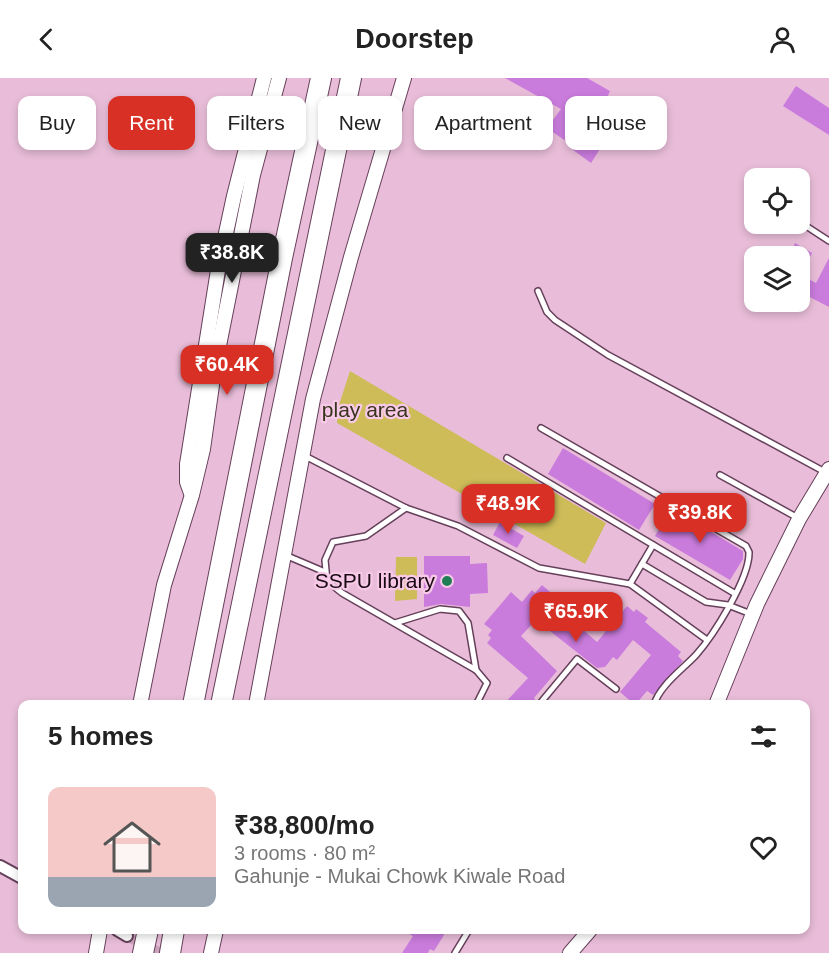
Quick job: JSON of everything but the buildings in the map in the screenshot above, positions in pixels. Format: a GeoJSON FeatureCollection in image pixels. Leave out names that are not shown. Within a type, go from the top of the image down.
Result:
{"type":"FeatureCollection","features":[{"type":"Feature","properties":{"kind":"highway"},"geometry":{"type":"LineString","coordinates":[[194,700],[282,258],[321,78]]}},
{"type":"Feature","properties":{"kind":"highway"},"geometry":{"type":"LineString","coordinates":[[221,700],[351,78]]}},
{"type":"Feature","properties":{"kind":"highway"},"geometry":{"type":"LineString","coordinates":[[143,953],[147,934]]}},
{"type":"Feature","properties":{"kind":"highway"},"geometry":{"type":"LineString","coordinates":[[170,953],[173,934]]}},
{"type":"Feature","properties":{"kind":"street"},"geometry":{"type":"LineString","coordinates":[[192,495],[187,482],[187,464],[218,270],[264,78]]}},
{"type":"Feature","properties":{"kind":"street"},"geometry":{"type":"LineString","coordinates":[[141,700],[164,585],[192,495],[203,449],[214,371],[253,175],[279,78]]}},
{"type":"Feature","properties":{"kind":"street"},"geometry":{"type":"LineString","coordinates":[[257,700],[301,454],[339,300],[404,78]]}},
{"type":"Feature","properties":{"kind":"street"},"geometry":{"type":"LineString","coordinates":[[718,700],[753,615],[800,519],[828,471]]}},
{"type":"Feature","properties":{"kind":"street"},"geometry":{"type":"LineString","coordinates":[[0,866],[18,876]]}},
{"type":"Feature","properties":{"kind":"street"},"geometry":{"type":"LineString","coordinates":[[96,953],[99,934]]}},
{"type":"Feature","properties":{"kind":"street"},"geometry":{"type":"LineString","coordinates":[[211,953],[215,934]]}},
{"type":"Feature","properties":{"kind":"street"},"geometry":{"type":"LineString","coordinates":[[570,953],[587,934]]}},
{"type":"Feature","properties":{"kind":"lane"},"geometry":{"type":"LineString","coordinates":[[810,229],[829,241]]}},
{"type":"Feature","properties":{"kind":"lane"},"geometry":{"type":"LineString","coordinates":[[538,291],[547,312],[555,320],[581,335],[608,355],[828,471]]}},
{"type":"Feature","properties":{"kind":"lane"},"geometry":{"type":"LineString","coordinates":[[541,428],[746,546],[750,559],[728,605],[707,640],[657,700]]}},
{"type":"Feature","properties":{"kind":"lane"},"geometry":{"type":"LineString","coordinates":[[301,454],[406,508],[458,526],[539,568],[630,584],[707,640]]}},
{"type":"Feature","properties":{"kind":"lane"},"geometry":{"type":"LineString","coordinates":[[507,458],[734,593]]}},
{"type":"Feature","properties":{"kind":"lane"},"geometry":{"type":"LineString","coordinates":[[720,475],[800,519]]}},
{"type":"Feature","properties":{"kind":"lane"},"geometry":{"type":"LineString","coordinates":[[406,508],[366,536],[343,538],[333,542],[325,560],[325,572],[332,586],[476,670],[487,683],[478,700]]}},
{"type":"Feature","properties":{"kind":"lane"},"geometry":{"type":"LineString","coordinates":[[630,584],[653,545]]}},
{"type":"Feature","properties":{"kind":"lane"},"geometry":{"type":"LineString","coordinates":[[282,554],[325,572]]}},
{"type":"Feature","properties":{"kind":"lane"},"geometry":{"type":"LineString","coordinates":[[642,564],[706,602],[728,605],[753,615]]}},
{"type":"Feature","properties":{"kind":"lane"},"geometry":{"type":"LineString","coordinates":[[395,623],[440,609],[459,610],[468,623],[476,670]]}},
{"type":"Feature","properties":{"kind":"lane"},"geometry":{"type":"LineString","coordinates":[[543,700],[577,659],[616,689]]}},
{"type":"Feature","properties":{"kind":"lane"},"geometry":{"type":"LineString","coordinates":[[454,953],[466,934]]}},
{"type":"Feature","properties":{"kind":"green space","name":"play area"},"geometry":{"type":"Polygon","coordinates":[[[350,371],[606,523],[585,564],[337,423],[338,408],[350,371]]]}},
{"type":"Feature","properties":{"kind":"green space"},"geometry":{"type":"Polygon","coordinates":[[[396,557],[417,557],[417,599],[395,601],[396,557]]]}},
{"type":"Feature","properties":{"kind":"tunnel"},"geometry":{"type":"LineString","coordinates":[[127,936],[161,953]]}},
{"type":"Feature","properties":{"kind":"place","name":"SSPU library"},"geometry":{"type":"Point","coordinates":[447,581]}}]}
